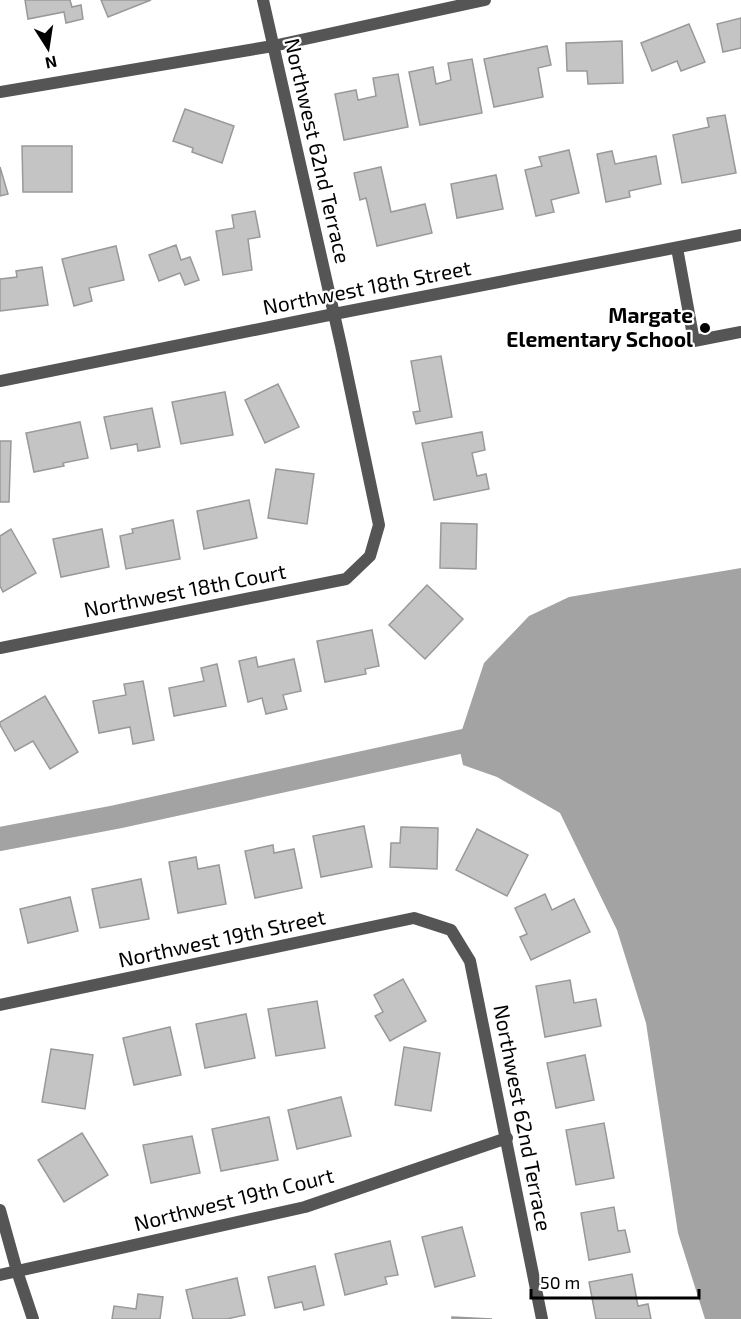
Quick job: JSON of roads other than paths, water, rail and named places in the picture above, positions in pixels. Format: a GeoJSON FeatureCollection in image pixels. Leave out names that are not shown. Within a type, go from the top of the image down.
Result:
{"type":"FeatureCollection","features":[{"type":"Feature","properties":{"kind":"street","name":"Northwest 62nd Terrace"},"geometry":{"type":"LineString","coordinates":[[263,0],[379,525],[370,556]]}},
{"type":"Feature","properties":{"kind":"street"},"geometry":{"type":"LineString","coordinates":[[0,92],[273,46],[485,0]]}},
{"type":"Feature","properties":{"kind":"street","name":"Northwest 18th Street"},"geometry":{"type":"LineString","coordinates":[[0,381],[741,236]]}},
{"type":"Feature","properties":{"kind":"street"},"geometry":{"type":"LineString","coordinates":[[677,248],[694,341],[741,332]]}},
{"type":"Feature","properties":{"kind":"street","name":"Northwest 18th Court"},"geometry":{"type":"LineString","coordinates":[[0,648],[346,579],[370,556]]}},
{"type":"Feature","properties":{"kind":"street","name":"Northwest 19th Street"},"geometry":{"type":"LineString","coordinates":[[0,1005],[414,918],[451,930]]}},
{"type":"Feature","properties":{"kind":"street","name":"Northwest 62nd Terrace"},"geometry":{"type":"LineString","coordinates":[[451,930],[470,961],[542,1319]]}},
{"type":"Feature","properties":{"kind":"street","name":"Northwest 19th Court"},"geometry":{"type":"LineString","coordinates":[[0,1275],[305,1207],[507,1138]]}},
{"type":"Feature","properties":{"kind":"street"},"geometry":{"type":"LineString","coordinates":[[0,1210],[33,1319]]}},
{"type":"Feature","properties":{"kind":"waterway"},"geometry":{"type":"LineString","coordinates":[[0,839],[116,817],[491,735]]}},
{"type":"Feature","properties":{"kind":"place","name":"Margate Elementary School"},"geometry":{"type":"Point","coordinates":[705,328]}}]}
